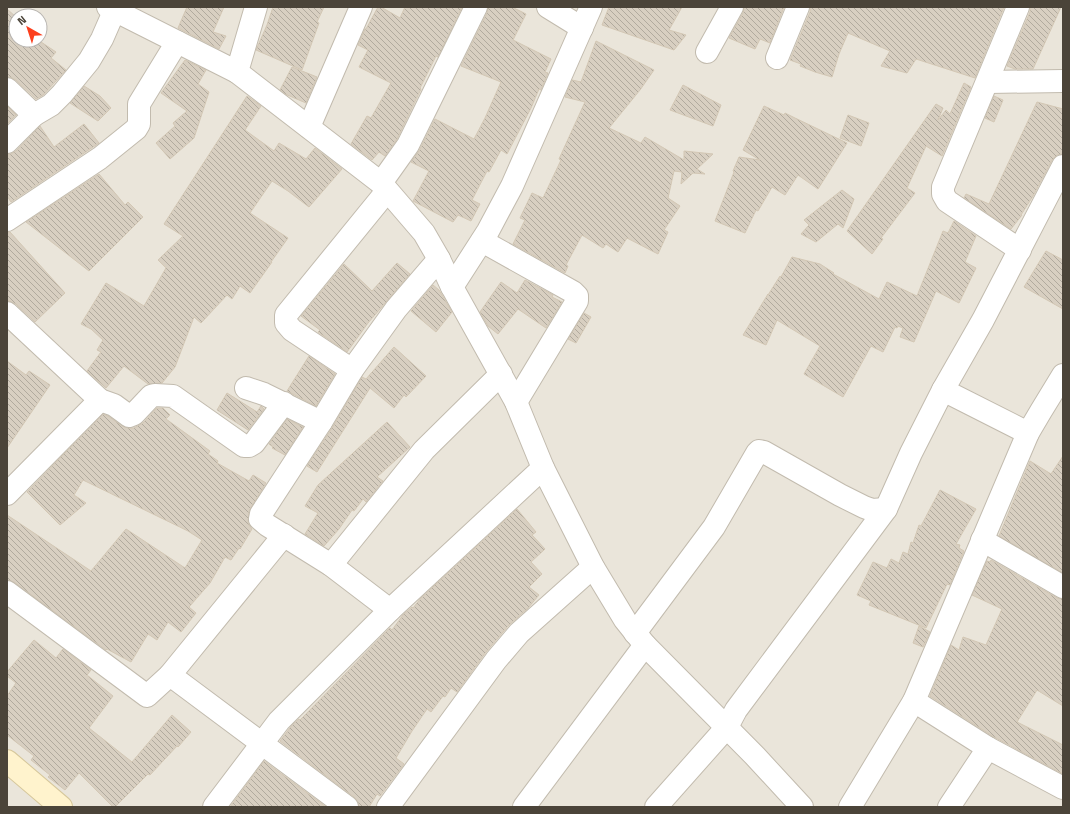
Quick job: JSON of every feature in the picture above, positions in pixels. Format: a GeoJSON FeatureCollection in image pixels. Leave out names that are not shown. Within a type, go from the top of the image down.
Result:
{"type":"FeatureCollection","features":[{"type":"Feature","properties":{"kind":"street"},"geometry":{"type":"LineString","coordinates":[[237,72],[256,7]]}},
{"type":"Feature","properties":{"kind":"street"},"geometry":{"type":"LineString","coordinates":[[309,127],[361,7]]}},
{"type":"Feature","properties":{"kind":"street"},"geometry":{"type":"LineString","coordinates":[[352,370],[292,330],[286,323],[286,315],[384,187],[408,145],[476,7]]}},
{"type":"Feature","properties":{"kind":"street"},"geometry":{"type":"LineString","coordinates":[[548,7],[582,28]]}},
{"type":"Feature","properties":{"kind":"street"},"geometry":{"type":"LineString","coordinates":[[452,287],[482,241],[512,186],[591,7]]}},
{"type":"Feature","properties":{"kind":"street"},"geometry":{"type":"LineString","coordinates":[[707,52],[732,7]]}},
{"type":"Feature","properties":{"kind":"street"},"geometry":{"type":"LineString","coordinates":[[777,58],[798,7]]}},
{"type":"Feature","properties":{"kind":"street"},"geometry":{"type":"LineString","coordinates":[[1018,7],[943,188],[943,194],[947,201],[1020,250]]}},
{"type":"Feature","properties":{"kind":"street"},"geometry":{"type":"LineString","coordinates":[[7,142],[34,115],[51,105],[89,61],[102,39],[113,8],[237,72],[384,187],[424,233],[439,258],[452,287],[516,402],[543,468],[593,567],[625,620],[640,639],[755,756],[802,807]]}},
{"type":"Feature","properties":{"kind":"street"},"geometry":{"type":"LineString","coordinates":[[7,220],[100,158],[136,128],[139,124],[139,104],[177,42]]}},
{"type":"Feature","properties":{"kind":"street"},"geometry":{"type":"LineString","coordinates":[[988,82],[1063,81]]}},
{"type":"Feature","properties":{"kind":"street"},"geometry":{"type":"LineString","coordinates":[[7,89],[34,115]]}},
{"type":"Feature","properties":{"kind":"street"},"geometry":{"type":"LineString","coordinates":[[656,807],[727,727],[736,710],[886,509],[911,453],[943,390],[983,320],[1063,166]]}},
{"type":"Feature","properties":{"kind":"street"},"geometry":{"type":"LineString","coordinates":[[482,241],[573,292],[577,296],[577,301],[516,402]]}},
{"type":"Feature","properties":{"kind":"street"},"geometry":{"type":"LineString","coordinates":[[390,610],[331,565],[260,520],[261,514],[321,422],[352,370],[396,309],[439,258]]}},
{"type":"Feature","properties":{"kind":"street"},"geometry":{"type":"LineString","coordinates":[[7,312],[100,400],[114,405],[129,416],[131,416],[151,396],[172,396],[244,446],[249,446],[254,443],[284,403]]}},
{"type":"Feature","properties":{"kind":"street"},"geometry":{"type":"LineString","coordinates":[[331,565],[424,450],[501,374]]}},
{"type":"Feature","properties":{"kind":"street"},"geometry":{"type":"LineString","coordinates":[[850,807],[914,701],[1028,434],[1063,375]]}},
{"type":"Feature","properties":{"kind":"street"},"geometry":{"type":"LineString","coordinates":[[246,388],[284,403],[321,422]]}},
{"type":"Feature","properties":{"kind":"street"},"geometry":{"type":"LineString","coordinates":[[943,390],[1028,434]]}},
{"type":"Feature","properties":{"kind":"street"},"geometry":{"type":"LineString","coordinates":[[7,494],[100,400]]}},
{"type":"Feature","properties":{"kind":"street"},"geometry":{"type":"LineString","coordinates":[[524,807],[640,639],[714,527],[757,453],[760,451],[764,452],[864,507],[872,510],[886,509]]}},
{"type":"Feature","properties":{"kind":"street"},"geometry":{"type":"LineString","coordinates":[[214,807],[279,721],[390,610],[543,468]]}},
{"type":"Feature","properties":{"kind":"street"},"geometry":{"type":"LineString","coordinates":[[7,592],[147,696],[170,675],[284,535]]}},
{"type":"Feature","properties":{"kind":"street"},"geometry":{"type":"LineString","coordinates":[[982,540],[1063,588]]}},
{"type":"Feature","properties":{"kind":"street"},"geometry":{"type":"LineString","coordinates":[[388,807],[496,660],[519,632],[593,567]]}},
{"type":"Feature","properties":{"kind":"street"},"geometry":{"type":"LineString","coordinates":[[170,675],[347,807]]}},
{"type":"Feature","properties":{"kind":"street"},"geometry":{"type":"LineString","coordinates":[[914,701],[988,748],[1063,788]]}},
{"type":"Feature","properties":{"kind":"street"},"geometry":{"type":"LineString","coordinates":[[949,807],[988,748]]}},
{"type":"Feature","properties":{"kind":"street"},"geometry":{"type":"LineString","coordinates":[[7,761],[61,807]]}},
{"type":"Feature","properties":{"kind":"shaded area"},"geometry":{"type":"Polygon","coordinates":[[[7,7],[1063,7],[1063,807],[7,807],[7,7]]]}},
{"type":"Feature","properties":{"kind":"building"},"geometry":{"type":"Polygon","coordinates":[[[187,7],[224,7],[213,32],[226,36],[219,49],[178,28],[187,7]]]}},
{"type":"Feature","properties":{"kind":"building"},"geometry":{"type":"Polygon","coordinates":[[[273,7],[324,7],[317,22],[319,23],[302,70],[256,50],[273,7]]]}},
{"type":"Feature","properties":{"kind":"building"},"geometry":{"type":"Polygon","coordinates":[[[378,7],[381,7],[400,18],[405,7],[462,7],[438,57],[436,56],[420,88],[421,89],[397,139],[385,156],[379,152],[372,160],[351,144],[367,116],[371,118],[391,83],[359,67],[368,50],[358,45],[365,29],[378,7]]]}},
{"type":"Feature","properties":{"kind":"building"},"geometry":{"type":"Polygon","coordinates":[[[488,7],[512,7],[526,14],[513,40],[551,59],[545,72],[548,73],[541,90],[539,89],[531,108],[507,154],[501,150],[489,172],[487,171],[472,200],[480,204],[471,221],[458,215],[453,222],[413,201],[429,171],[411,162],[419,151],[435,119],[474,139],[485,118],[501,82],[461,66],[487,13],[488,7]]]}},
{"type":"Feature","properties":{"kind":"building"},"geometry":{"type":"Polygon","coordinates":[[[609,7],[682,7],[669,30],[686,35],[674,50],[602,25],[609,7]]]}},
{"type":"Feature","properties":{"kind":"building"},"geometry":{"type":"Polygon","coordinates":[[[744,7],[784,7],[770,43],[760,39],[755,49],[729,38],[743,13],[744,7]]]}},
{"type":"Feature","properties":{"kind":"building"},"geometry":{"type":"Polygon","coordinates":[[[810,7],[1004,7],[975,78],[916,59],[907,73],[881,66],[890,51],[848,33],[839,54],[832,77],[800,66],[801,64],[790,60],[810,12],[810,7]]]}},
{"type":"Feature","properties":{"kind":"building"},"geometry":{"type":"Polygon","coordinates":[[[1030,7],[1061,7],[1033,69],[1015,69],[1007,66],[1030,12],[1030,7]]]}},
{"type":"Feature","properties":{"kind":"building"},"geometry":{"type":"Polygon","coordinates":[[[7,9],[8,48],[48,48],[48,47],[56,52],[51,58],[66,70],[43,95],[36,99],[16,80],[7,77],[7,9]]]}},
{"type":"Feature","properties":{"kind":"building"},"geometry":{"type":"Polygon","coordinates":[[[596,41],[654,70],[609,128],[641,143],[645,137],[684,160],[684,151],[713,154],[697,169],[705,174],[693,173],[681,184],[682,172],[674,171],[668,198],[680,206],[664,230],[668,232],[658,254],[627,238],[618,252],[606,244],[603,248],[582,235],[566,265],[568,266],[565,273],[513,244],[525,220],[520,218],[532,193],[543,198],[561,160],[559,159],[585,102],[565,97],[572,80],[581,82],[596,41]]]}},
{"type":"Feature","properties":{"kind":"building"},"geometry":{"type":"Polygon","coordinates":[[[185,60],[206,70],[198,84],[209,92],[194,138],[170,159],[156,143],[175,126],[173,123],[187,111],[161,93],[185,60]]]}},
{"type":"Feature","properties":{"kind":"building"},"geometry":{"type":"Polygon","coordinates":[[[292,67],[317,77],[306,103],[285,94],[280,90],[292,67]]]}},
{"type":"Feature","properties":{"kind":"building"},"geometry":{"type":"Polygon","coordinates":[[[964,83],[971,87],[942,156],[926,146],[907,188],[915,193],[881,238],[883,239],[872,254],[847,231],[936,104],[943,108],[938,120],[946,110],[950,114],[964,83]]]}},
{"type":"Feature","properties":{"kind":"building"},"geometry":{"type":"Polygon","coordinates":[[[683,85],[721,105],[713,126],[670,110],[683,85]]]}},
{"type":"Feature","properties":{"kind":"building"},"geometry":{"type":"Polygon","coordinates":[[[84,86],[100,96],[111,108],[98,121],[70,103],[84,86]]]}},
{"type":"Feature","properties":{"kind":"building"},"geometry":{"type":"Polygon","coordinates":[[[247,96],[261,106],[245,130],[274,151],[279,143],[306,159],[315,148],[342,169],[309,207],[272,181],[250,213],[288,238],[250,293],[240,286],[232,299],[227,295],[201,323],[194,317],[175,367],[162,383],[148,384],[124,366],[106,388],[87,371],[101,352],[97,350],[103,340],[91,329],[81,324],[106,283],[144,306],[166,268],[158,260],[183,236],[164,224],[247,96]]]}},
{"type":"Feature","properties":{"kind":"building"},"geometry":{"type":"Polygon","coordinates":[[[994,96],[1003,100],[994,122],[985,118],[994,96]]]}},
{"type":"Feature","properties":{"kind":"building"},"geometry":{"type":"Polygon","coordinates":[[[1037,102],[1063,109],[1063,154],[1057,155],[1052,160],[1022,215],[1011,229],[964,198],[966,194],[989,204],[1037,102]]]}},
{"type":"Feature","properties":{"kind":"building"},"geometry":{"type":"Polygon","coordinates":[[[7,106],[16,115],[7,124],[7,106]]]}},
{"type":"Feature","properties":{"kind":"building"},"geometry":{"type":"Polygon","coordinates":[[[764,106],[784,115],[785,113],[847,143],[818,189],[798,175],[785,195],[772,187],[758,211],[756,210],[745,233],[715,221],[739,157],[760,160],[743,150],[764,106]]]}},
{"type":"Feature","properties":{"kind":"building"},"geometry":{"type":"Polygon","coordinates":[[[848,115],[869,123],[861,146],[840,138],[848,115]]]}},
{"type":"Feature","properties":{"kind":"building"},"geometry":{"type":"Polygon","coordinates":[[[84,124],[99,143],[11,202],[7,196],[7,154],[11,154],[16,151],[40,126],[54,147],[84,124]]]}},
{"type":"Feature","properties":{"kind":"building"},"geometry":{"type":"Polygon","coordinates":[[[99,174],[125,205],[128,202],[143,217],[89,271],[26,222],[99,174]]]}},
{"type":"Feature","properties":{"kind":"building"},"geometry":{"type":"Polygon","coordinates":[[[842,190],[854,199],[843,228],[838,224],[816,242],[801,234],[809,225],[804,220],[842,190]]]}},
{"type":"Feature","properties":{"kind":"building"},"geometry":{"type":"Polygon","coordinates":[[[954,221],[976,236],[965,262],[976,268],[959,303],[936,291],[914,342],[900,337],[903,328],[898,326],[897,328],[895,327],[883,352],[871,346],[843,397],[804,374],[820,346],[777,320],[766,345],[743,335],[768,294],[780,276],[781,277],[792,257],[820,264],[834,273],[833,274],[879,299],[887,282],[917,296],[943,231],[948,233],[954,221]]]}},
{"type":"Feature","properties":{"kind":"building"},"geometry":{"type":"Polygon","coordinates":[[[7,232],[10,232],[65,293],[35,322],[16,304],[7,300],[7,232]]]}},
{"type":"Feature","properties":{"kind":"building"},"geometry":{"type":"Polygon","coordinates":[[[1046,251],[1063,260],[1063,309],[1024,287],[1046,251]]]}},
{"type":"Feature","properties":{"kind":"building"},"geometry":{"type":"Polygon","coordinates":[[[397,263],[410,274],[368,323],[347,352],[318,332],[320,330],[301,316],[344,264],[372,291],[397,263]]]}},
{"type":"Feature","properties":{"kind":"building"},"geometry":{"type":"Polygon","coordinates":[[[525,280],[553,295],[552,297],[562,302],[546,328],[518,309],[498,334],[488,326],[480,312],[501,282],[517,293],[525,280]]]}},
{"type":"Feature","properties":{"kind":"building"},"geometry":{"type":"Polygon","coordinates":[[[433,285],[439,290],[452,312],[436,332],[411,311],[433,285]]]}},
{"type":"Feature","properties":{"kind":"building"},"geometry":{"type":"Polygon","coordinates":[[[584,313],[591,317],[576,343],[568,339],[584,313]]]}},
{"type":"Feature","properties":{"kind":"building"},"geometry":{"type":"Polygon","coordinates":[[[394,347],[426,376],[406,397],[404,395],[394,408],[370,388],[317,472],[307,466],[332,428],[362,377],[366,379],[394,347]]]}},
{"type":"Feature","properties":{"kind":"building"},"geometry":{"type":"Polygon","coordinates":[[[309,356],[335,374],[316,406],[287,391],[309,356]]]}},
{"type":"Feature","properties":{"kind":"building"},"geometry":{"type":"Polygon","coordinates":[[[7,361],[26,375],[29,371],[50,385],[7,448],[7,361]]]}},
{"type":"Feature","properties":{"kind":"building"},"geometry":{"type":"Polygon","coordinates":[[[227,393],[257,412],[261,406],[264,409],[248,430],[217,410],[227,393]]]}},
{"type":"Feature","properties":{"kind":"building"},"geometry":{"type":"Polygon","coordinates":[[[157,408],[163,408],[170,415],[166,419],[210,451],[208,454],[218,461],[217,463],[249,481],[253,475],[266,483],[249,511],[248,523],[252,529],[240,549],[239,548],[231,560],[225,557],[210,583],[189,607],[196,613],[181,632],[168,622],[157,640],[148,634],[131,662],[107,649],[106,650],[14,582],[7,580],[7,515],[91,571],[126,529],[185,568],[202,540],[188,531],[83,480],[74,495],[86,503],[60,525],[27,492],[103,414],[122,426],[134,428],[143,423],[157,408]]]}},
{"type":"Feature","properties":{"kind":"building"},"geometry":{"type":"Polygon","coordinates":[[[287,419],[303,427],[285,455],[272,448],[273,447],[269,444],[287,419]]]}},
{"type":"Feature","properties":{"kind":"building"},"geometry":{"type":"Polygon","coordinates":[[[387,422],[410,447],[377,477],[383,481],[366,502],[363,499],[354,511],[352,510],[339,529],[324,546],[305,534],[318,513],[305,506],[318,485],[387,422]]]}},
{"type":"Feature","properties":{"kind":"building"},"geometry":{"type":"Polygon","coordinates":[[[1063,456],[1063,573],[999,536],[1030,461],[1051,474],[1063,456]]]}},
{"type":"Feature","properties":{"kind":"building"},"geometry":{"type":"Polygon","coordinates":[[[940,490],[976,509],[956,544],[960,545],[959,548],[964,551],[950,585],[947,584],[926,628],[869,605],[871,601],[857,595],[873,562],[887,568],[891,559],[899,563],[903,552],[908,554],[911,542],[913,543],[919,525],[921,526],[940,490]]]}},
{"type":"Feature","properties":{"kind":"building"},"geometry":{"type":"Polygon","coordinates":[[[517,509],[536,532],[532,535],[545,549],[531,562],[542,574],[529,587],[539,595],[528,608],[509,625],[486,652],[457,692],[451,688],[431,712],[427,709],[396,758],[404,764],[380,796],[377,794],[369,807],[359,807],[358,802],[354,797],[280,741],[293,724],[299,719],[300,720],[390,628],[392,630],[403,615],[412,607],[413,608],[421,598],[517,509]]]}},
{"type":"Feature","properties":{"kind":"building"},"geometry":{"type":"Polygon","coordinates":[[[991,560],[1057,598],[1063,599],[1063,706],[1037,690],[1017,722],[1063,745],[1063,774],[994,737],[930,696],[951,645],[959,650],[963,637],[986,645],[1002,609],[972,595],[987,561],[990,562],[991,560]]]}},
{"type":"Feature","properties":{"kind":"building"},"geometry":{"type":"Polygon","coordinates":[[[919,626],[930,632],[923,647],[913,643],[919,626]]]}},
{"type":"Feature","properties":{"kind":"building"},"geometry":{"type":"Polygon","coordinates":[[[34,640],[56,658],[63,649],[91,670],[87,675],[113,696],[89,728],[132,762],[172,715],[191,732],[150,775],[148,774],[115,807],[113,807],[79,773],[65,790],[48,777],[50,775],[31,760],[34,756],[7,735],[7,696],[16,683],[7,676],[7,672],[34,640]]]}},
{"type":"Feature","properties":{"kind":"building"},"geometry":{"type":"Polygon","coordinates":[[[264,761],[326,807],[230,807],[264,761]]]}}]}
